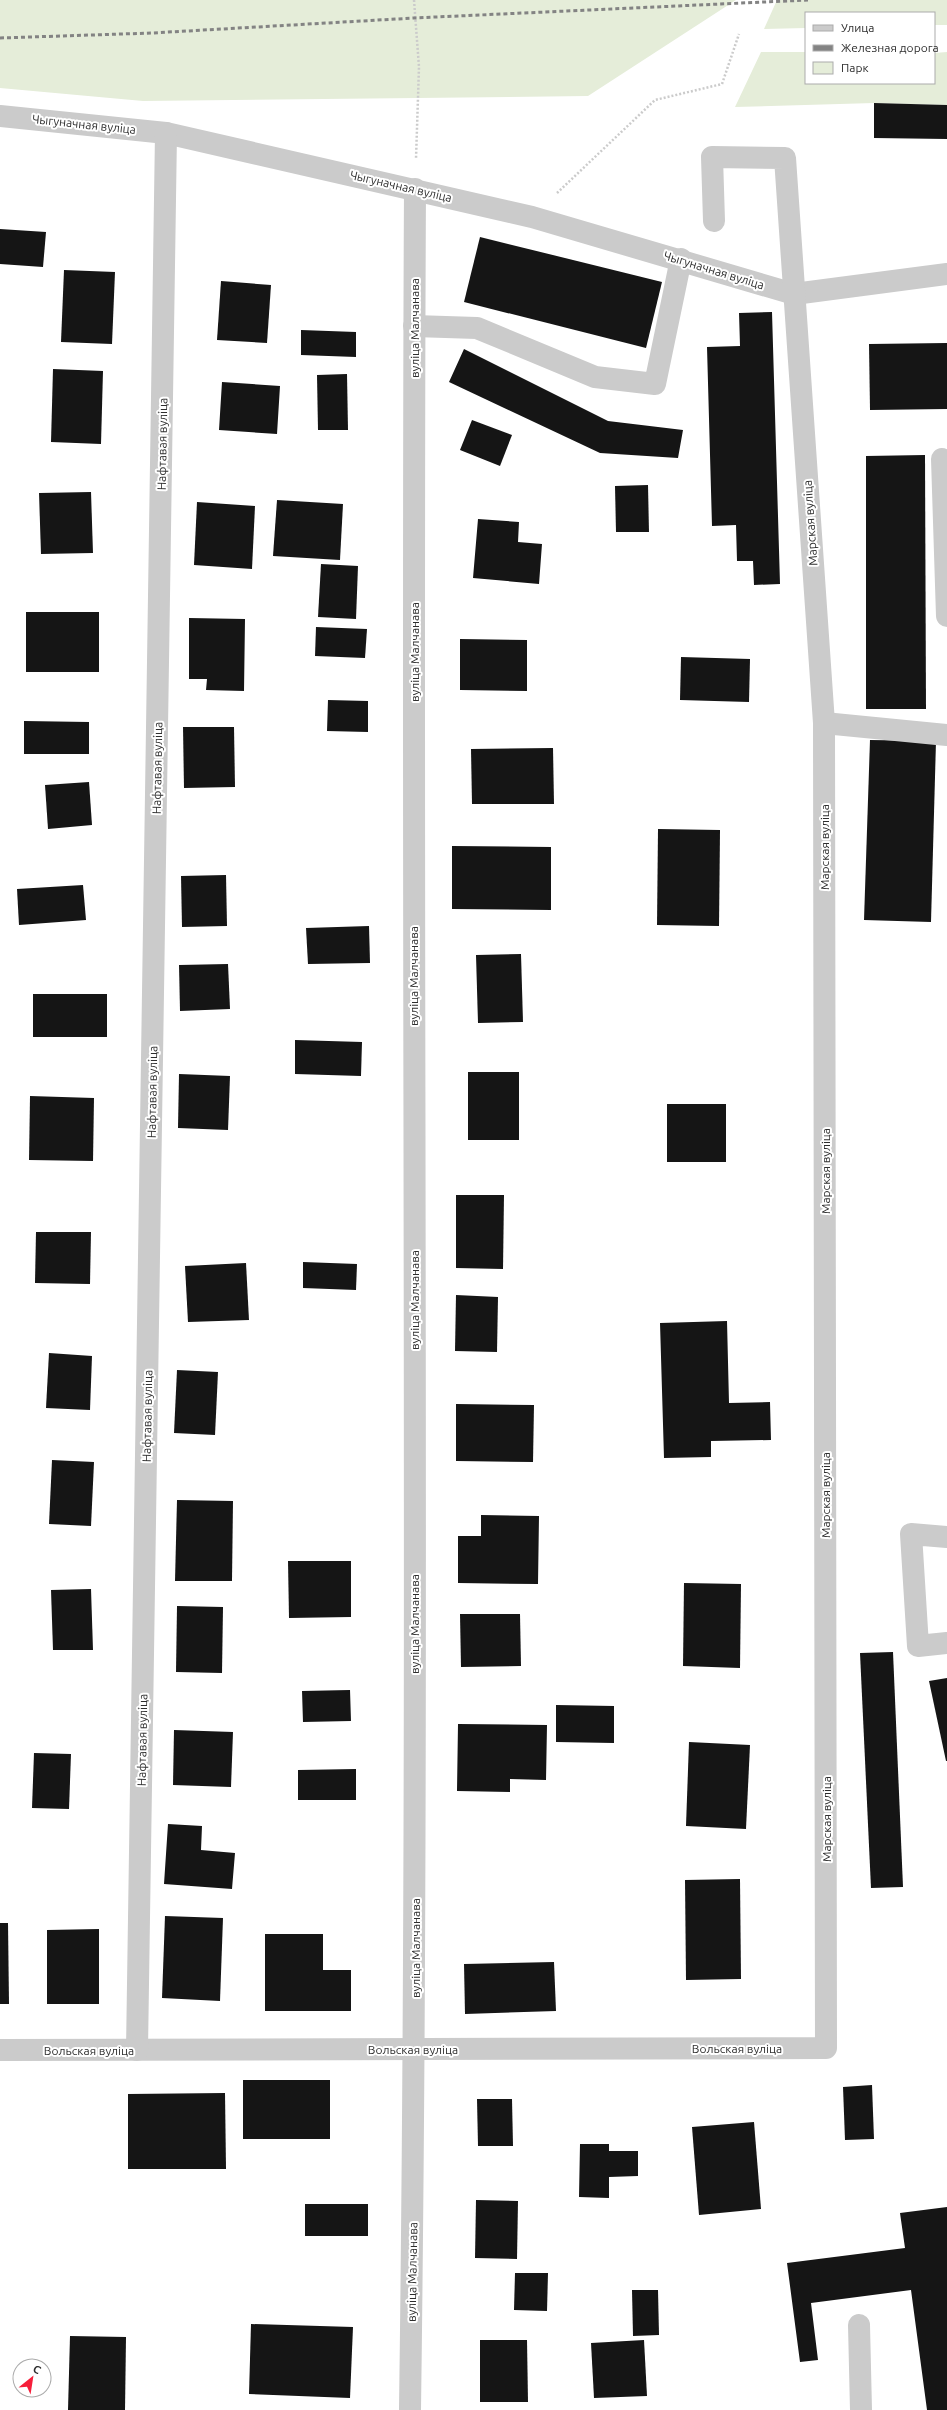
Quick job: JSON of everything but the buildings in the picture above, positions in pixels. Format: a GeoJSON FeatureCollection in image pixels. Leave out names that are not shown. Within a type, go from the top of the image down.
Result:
{"type":"FeatureCollection","features":[{"type":"Feature","properties":{"kind":"street","name":"Чыгуначная вуліца"},"geometry":{"type":"LineString","coordinates":[[0,116],[166,133],[532,217],[681,259],[794,294]]}},
{"type":"Feature","properties":{"kind":"street","name":"Нафтавая вуліца"},"geometry":{"type":"LineString","coordinates":[[138,2050],[166,133]]}},
{"type":"Feature","properties":{"kind":"street","name":"Марская вуліца"},"geometry":{"type":"LineString","coordinates":[[714,221],[712,157],[785,158],[824,724],[826,2048]]}},
{"type":"Feature","properties":{"kind":"street","name":"вуліца Малчанава"},"geometry":{"type":"LineString","coordinates":[[410,2410],[415,2049],[415,189]]}},
{"type":"Feature","properties":{"kind":"street"},"geometry":{"type":"LineString","coordinates":[[414,326],[477,328],[595,377],[655,384],[681,259]]}},
{"type":"Feature","properties":{"kind":"street"},"geometry":{"type":"LineString","coordinates":[[794,294],[947,274]]}},
{"type":"Feature","properties":{"kind":"street"},"geometry":{"type":"LineString","coordinates":[[942,459],[947,616]]}},
{"type":"Feature","properties":{"kind":"street"},"geometry":{"type":"LineString","coordinates":[[824,724],[947,735]]}},
{"type":"Feature","properties":{"kind":"street"},"geometry":{"type":"LineString","coordinates":[[947,1537],[911,1534],[918,1646],[947,1643]]}},
{"type":"Feature","properties":{"kind":"street","name":"Вольская вуліца"},"geometry":{"type":"LineString","coordinates":[[0,2050],[826,2048]]}},
{"type":"Feature","properties":{"kind":"street"},"geometry":{"type":"LineString","coordinates":[[859,2325],[861,2410]]}},
{"type":"Feature","properties":{"kind":"path"},"geometry":{"type":"LineString","coordinates":[[414,0],[419,67],[415,189]]}},
{"type":"Feature","properties":{"kind":"path"},"geometry":{"type":"LineString","coordinates":[[532,217],[654,100],[722,84],[739,34]]}},
{"type":"Feature","properties":{"kind":"green space"},"geometry":{"type":"Polygon","coordinates":[[[0,0],[736,0],[588,96],[143,101],[0,88],[0,0]]]}},
{"type":"Feature","properties":{"kind":"green space"},"geometry":{"type":"Polygon","coordinates":[[[777,0],[947,0],[947,25],[935,25],[935,12],[805,12],[805,28],[764,29],[777,0]]]}},
{"type":"Feature","properties":{"kind":"green space"},"geometry":{"type":"Polygon","coordinates":[[[761,52],[805,52],[805,84],[935,84],[935,53],[947,52],[947,105],[874,103],[735,107],[761,52]]]}},
{"type":"Feature","properties":{"kind":"railway"},"geometry":{"type":"LineString","coordinates":[[0,38],[152,33],[414,18],[808,0]]}}]}
